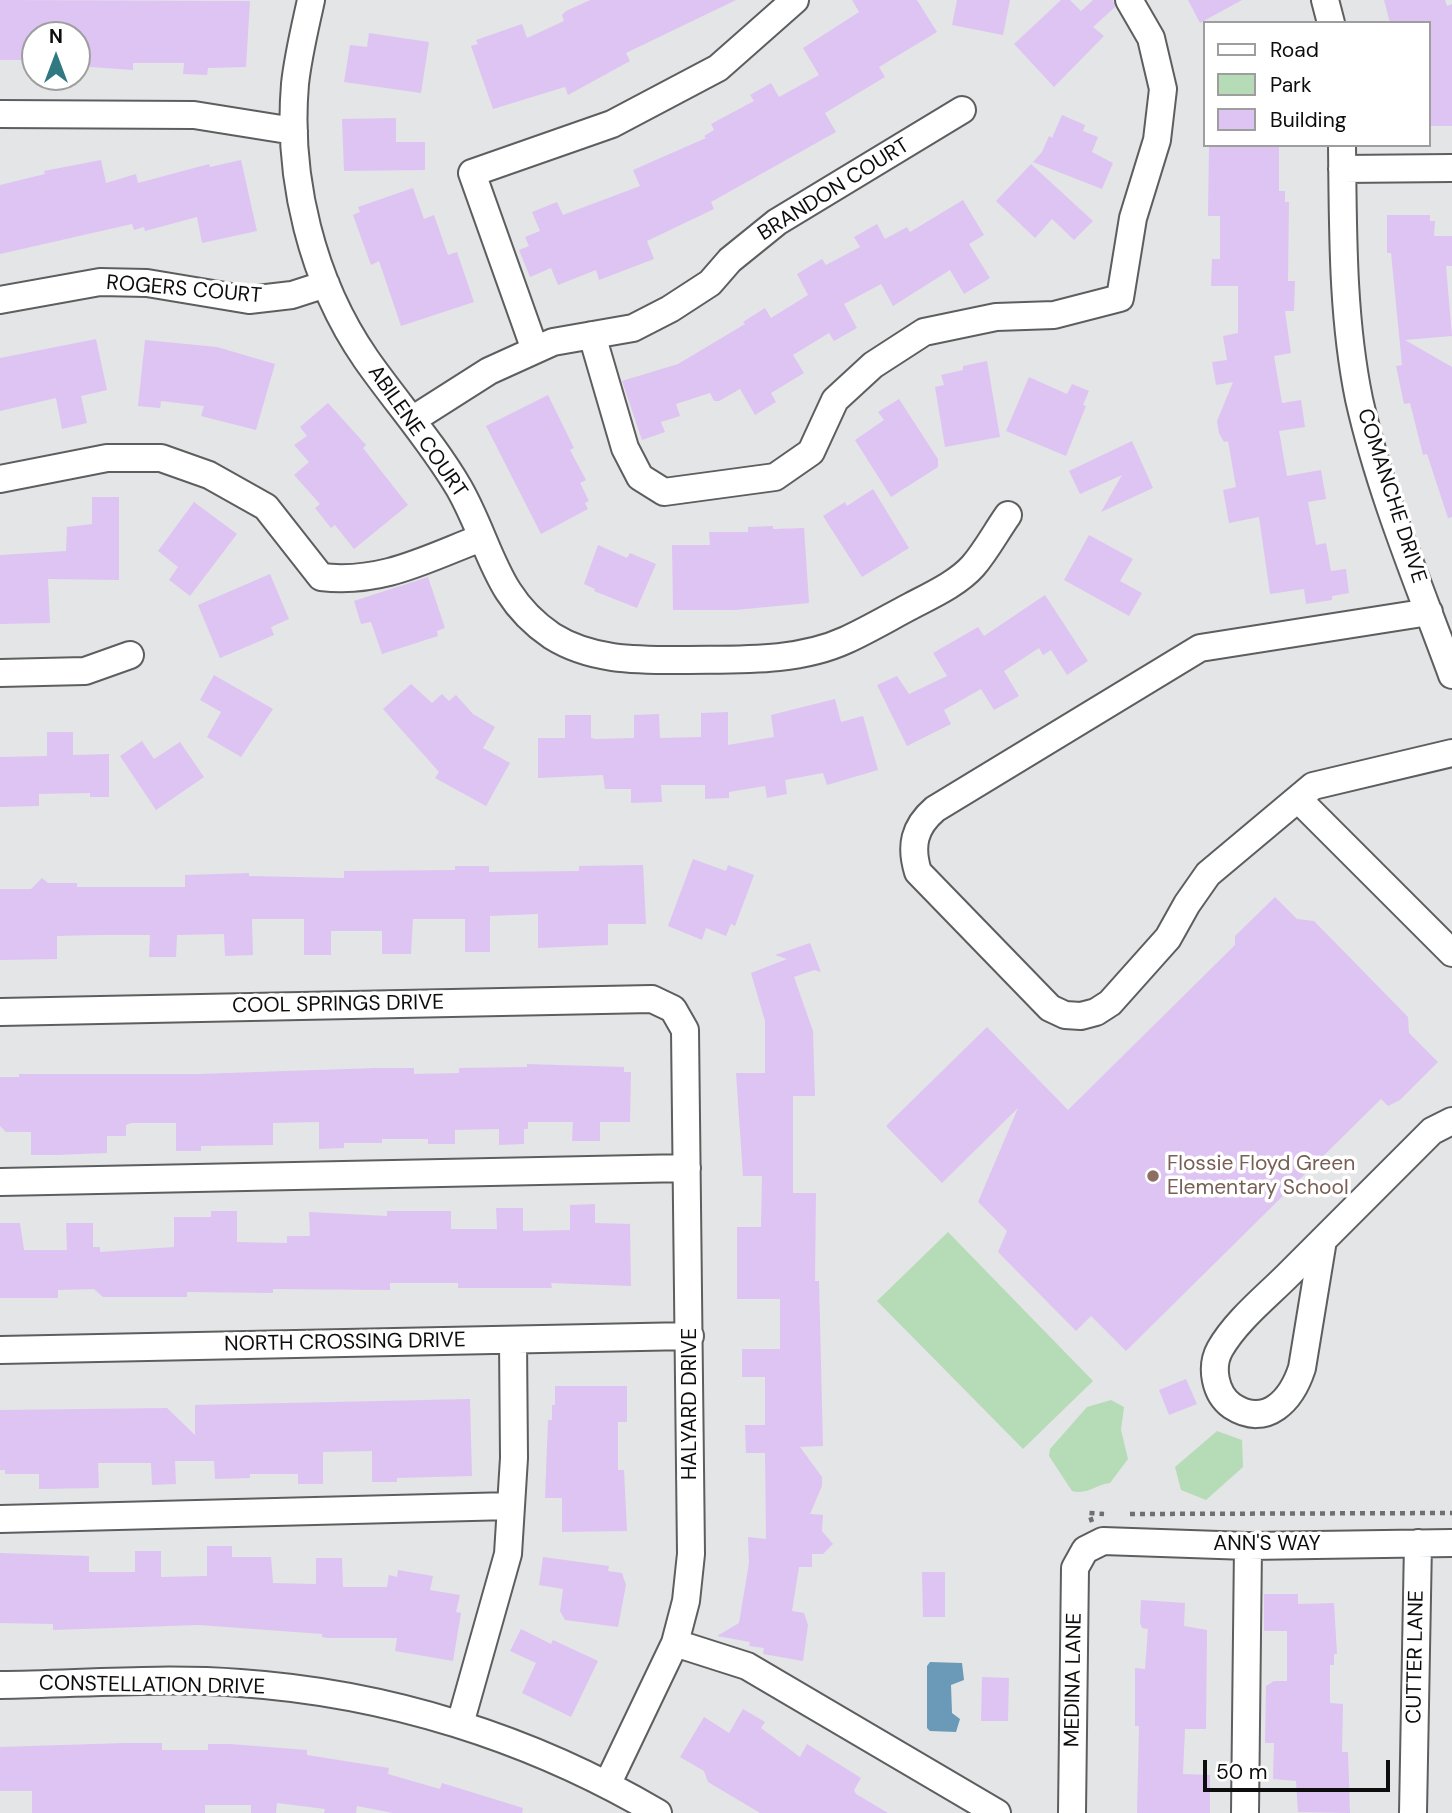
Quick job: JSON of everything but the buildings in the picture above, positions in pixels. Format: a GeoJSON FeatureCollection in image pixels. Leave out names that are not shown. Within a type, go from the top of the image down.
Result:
{"type":"FeatureCollection","features":[{"type":"Feature","properties":{"kind":"street","name":"ABILENE COURT"},"geometry":{"type":"LineString","coordinates":[[311,0],[295,85],[294,131],[303,209],[326,284],[365,357],[460,490],[493,568],[512,600],[553,636],[581,651],[612,658],[761,659],[844,641],[940,590],[972,567],[1008,515]]}},
{"type":"Feature","properties":{"kind":"street"},"geometry":{"type":"LineString","coordinates":[[535,350],[472,173],[612,124],[718,68],[794,0]]}},
{"type":"Feature","properties":{"kind":"street"},"geometry":{"type":"LineString","coordinates":[[592,335],[625,448],[640,477],[664,492],[775,477],[811,452],[835,400],[873,365],[924,332],[996,317],[1054,315],[1120,299],[1133,218],[1157,140],[1163,89],[1151,38],[1129,0]]}},
{"type":"Feature","properties":{"kind":"street"},"geometry":{"type":"LineString","coordinates":[[1325,0],[1330,21]]}},
{"type":"Feature","properties":{"kind":"street","name":"BRANDON COURT"},"geometry":{"type":"LineString","coordinates":[[412,420],[489,371],[553,342],[633,328],[670,309],[710,283],[730,260],[777,222],[962,110]]}},
{"type":"Feature","properties":{"kind":"street"},"geometry":{"type":"LineString","coordinates":[[0,114],[194,115],[294,131]]}},
{"type":"Feature","properties":{"kind":"street"},"geometry":{"type":"LineString","coordinates":[[1342,157],[1452,168]]}},
{"type":"Feature","properties":{"kind":"street","name":"COMANCHE DRIVE"},"geometry":{"type":"LineString","coordinates":[[1342,157],[1346,308],[1359,398],[1376,461],[1452,675]]}},
{"type":"Feature","properties":{"kind":"street","name":"ROGERS COURT"},"geometry":{"type":"LineString","coordinates":[[0,300],[100,282],[147,283],[249,300],[292,295],[326,284]]}},
{"type":"Feature","properties":{"kind":"street"},"geometry":{"type":"LineString","coordinates":[[0,479],[107,458],[161,458],[209,475],[266,507],[321,577],[352,581],[394,572],[481,538]]}},
{"type":"Feature","properties":{"kind":"street"},"geometry":{"type":"LineString","coordinates":[[1429,612],[1200,648],[934,808],[921,821],[913,855],[918,872],[1050,1008],[1065,1015],[1081,1016],[1096,1012],[1121,992],[1168,938],[1187,904],[1209,874],[1313,786],[1452,753]]}},
{"type":"Feature","properties":{"kind":"street"},"geometry":{"type":"LineString","coordinates":[[0,673],[85,671],[130,656]]}},
{"type":"Feature","properties":{"kind":"street"},"geometry":{"type":"LineString","coordinates":[[1298,799],[1452,953]]}},
{"type":"Feature","properties":{"kind":"street","name":"COOL SPRINGS DRIVE"},"geometry":{"type":"LineString","coordinates":[[0,1012],[652,999],[673,1009]]}},
{"type":"Feature","properties":{"kind":"street","name":"HALYARD DRIVE"},"geometry":{"type":"LineString","coordinates":[[607,1785],[675,1643],[686,1601],[691,1554],[685,1030],[673,1009]]}},
{"type":"Feature","properties":{"kind":"street"},"geometry":{"type":"LineString","coordinates":[[1323,1240],[1302,1368],[1296,1388],[1288,1400],[1274,1409],[1254,1414],[1237,1409],[1226,1402],[1216,1383],[1214,1365],[1219,1350],[1237,1326],[1323,1240],[1432,1131],[1452,1122]]}},
{"type":"Feature","properties":{"kind":"street"},"geometry":{"type":"LineString","coordinates":[[0,1182],[687,1168]]}},
{"type":"Feature","properties":{"kind":"street","name":"NORTH CROSSING DRIVE"},"geometry":{"type":"LineString","coordinates":[[0,1350],[690,1336]]}},
{"type":"Feature","properties":{"kind":"street"},"geometry":{"type":"LineString","coordinates":[[460,1724],[508,1554],[514,1458],[513,1340]]}},
{"type":"Feature","properties":{"kind":"street"},"geometry":{"type":"LineString","coordinates":[[0,1519],[511,1506]]}},
{"type":"Feature","properties":{"kind":"street","name":"ANN'S WAY"},"geometry":{"type":"LineString","coordinates":[[1091,1546],[1132,1541],[1248,1546],[1452,1543]]}},
{"type":"Feature","properties":{"kind":"street","name":"CUTTER LANE"},"geometry":{"type":"LineString","coordinates":[[1413,1813],[1418,1543]]}},
{"type":"Feature","properties":{"kind":"street","name":"MEDINA LANE"},"geometry":{"type":"LineString","coordinates":[[1072,1813],[1075,1567],[1091,1546]]}},
{"type":"Feature","properties":{"kind":"street"},"geometry":{"type":"LineString","coordinates":[[1245,1813],[1248,1546]]}},
{"type":"Feature","properties":{"kind":"street"},"geometry":{"type":"LineString","coordinates":[[675,1643],[747,1666],[997,1813]]}},
{"type":"Feature","properties":{"kind":"street","name":"CONSTELLATION DRIVE"},"geometry":{"type":"LineString","coordinates":[[0,1685],[239,1682],[371,1702],[460,1724],[541,1754],[658,1813]]}},
{"type":"Feature","properties":{"kind":"path"},"geometry":{"type":"LineString","coordinates":[[1091,1546],[1089,1513],[1108,1514]]}},
{"type":"Feature","properties":{"kind":"path"},"geometry":{"type":"LineString","coordinates":[[1119,1514],[1452,1513]]}},
{"type":"Feature","properties":{"kind":"green space"},"geometry":{"type":"Polygon","coordinates":[[[948,1232],[1093,1381],[1023,1449],[877,1301],[948,1232]]]}},
{"type":"Feature","properties":{"kind":"green space"},"geometry":{"type":"Polygon","coordinates":[[[1111,1400],[1124,1407],[1121,1430],[1128,1459],[1110,1483],[1083,1492],[1072,1491],[1049,1456],[1050,1449],[1087,1407],[1111,1400]]]}},
{"type":"Feature","properties":{"kind":"green space"},"geometry":{"type":"Polygon","coordinates":[[[1217,1431],[1242,1440],[1243,1467],[1206,1500],[1181,1490],[1175,1467],[1217,1431]]]}},
{"type":"Feature","properties":{"kind":"water"},"geometry":{"type":"Polygon","coordinates":[[[930,1662],[962,1663],[964,1680],[951,1685],[952,1713],[960,1719],[956,1732],[930,1731],[927,1728],[927,1666],[930,1662]]]}},
{"type":"Feature","properties":{"kind":"place","name":"Flossie Floyd Green Elementary School"},"geometry":{"type":"Point","coordinates":[1153,1176]}}]}
